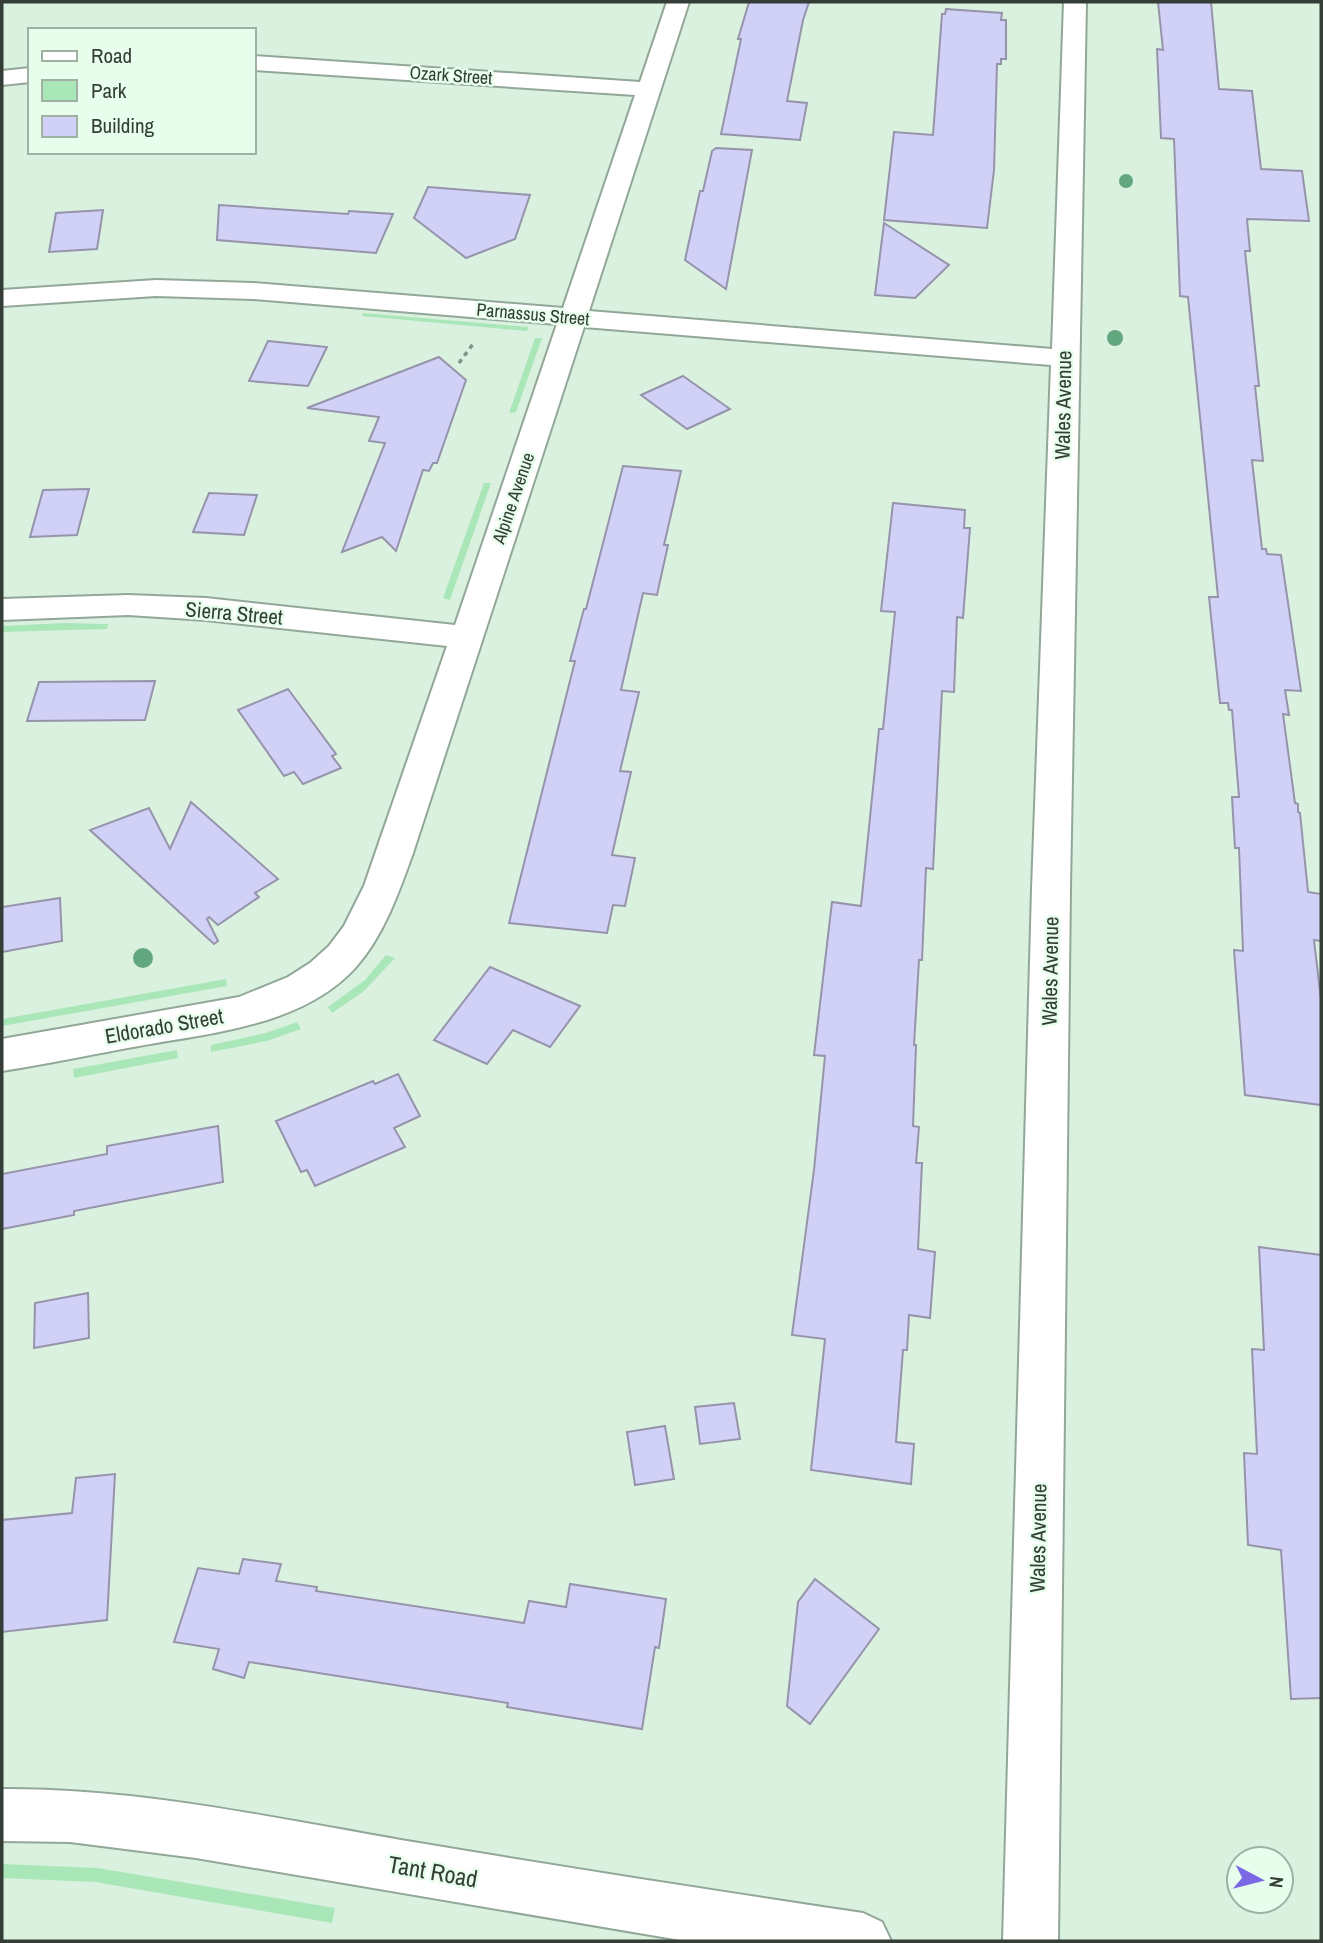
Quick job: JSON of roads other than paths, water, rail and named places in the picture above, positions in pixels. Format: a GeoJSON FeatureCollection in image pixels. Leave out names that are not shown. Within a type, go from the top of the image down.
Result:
{"type":"FeatureCollection","features":[{"type":"Feature","properties":{"kind":"street","name":"Alpine Avenue"},"geometry":{"type":"LineString","coordinates":[[320,978],[343,956],[361,932],[377,903],[678,2]]}},
{"type":"Feature","properties":{"kind":"street","name":"Wales Avenue"},"geometry":{"type":"LineString","coordinates":[[1031,1941],[1064,358],[1074,2]]}},
{"type":"Feature","properties":{"kind":"street","name":"Ozark Street"},"geometry":{"type":"LineString","coordinates":[[256,63],[648,89]]}},
{"type":"Feature","properties":{"kind":"street"},"geometry":{"type":"LineString","coordinates":[[2,78],[28,75]]}},
{"type":"Feature","properties":{"kind":"street","name":"Parnassus Street"},"geometry":{"type":"LineString","coordinates":[[2,298],[156,288],[289,293],[1064,358]]}},
{"type":"Feature","properties":{"kind":"street","name":"Sierra Street"},"geometry":{"type":"LineString","coordinates":[[2,608],[128,604],[206,609],[465,637]]}},
{"type":"Feature","properties":{"kind":"street","name":"Eldorado Street"},"geometry":{"type":"LineString","coordinates":[[2,1055],[240,1012],[274,1002],[320,978]]}},
{"type":"Feature","properties":{"kind":"street","name":"Tant Road"},"geometry":{"type":"LineString","coordinates":[[2,1815],[70,1816],[196,1831],[575,1897],[863,1941]]}}]}
